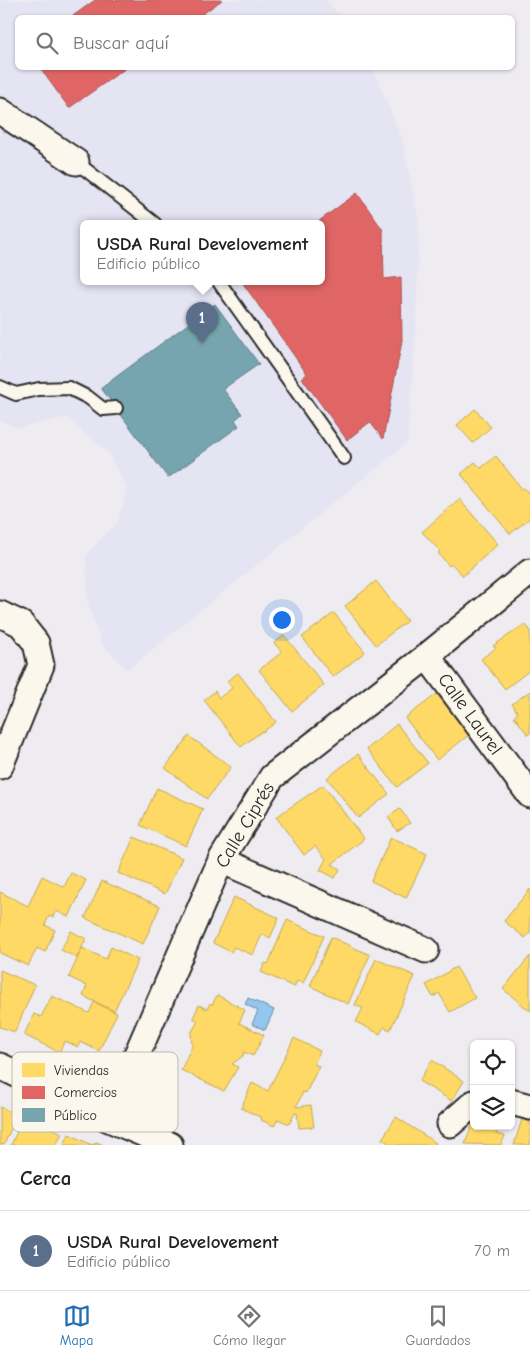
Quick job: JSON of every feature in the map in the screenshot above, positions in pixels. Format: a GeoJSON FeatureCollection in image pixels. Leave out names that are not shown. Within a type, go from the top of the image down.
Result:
{"type":"FeatureCollection","features":[{"type":"Feature","properties":{"kind":"street"},"geometry":{"type":"LineString","coordinates":[[0,110],[76,162]]}},
{"type":"Feature","properties":{"kind":"street","name":"Calle Ciprés"},"geometry":{"type":"LineString","coordinates":[[138,1052],[221,860],[272,777],[427,656],[530,572]]}},
{"type":"Feature","properties":{"kind":"street"},"geometry":{"type":"LineString","coordinates":[[0,614],[21,624],[26,630],[36,643],[41,665],[0,766]]}},
{"type":"Feature","properties":{"kind":"street","name":"Calle Laurel"},"geometry":{"type":"LineString","coordinates":[[427,656],[530,795]]}},
{"type":"Feature","properties":{"kind":"street"},"geometry":{"type":"LineString","coordinates":[[221,860],[426,950]]}},
{"type":"Feature","properties":{"kind":"street"},"geometry":{"type":"LineString","coordinates":[[0,1066],[12,1072]]}},
{"type":"Feature","properties":{"kind":"street"},"geometry":{"type":"LineString","coordinates":[[515,1103],[530,1107]]}},
{"type":"Feature","properties":{"kind":"street"},"geometry":{"type":"LineString","coordinates":[[450,1124],[470,1106]]}},
{"type":"Feature","properties":{"kind":"street"},"geometry":{"type":"LineString","coordinates":[[141,1132],[170,1145]]}},
{"type":"Feature","properties":{"kind":"lane"},"geometry":{"type":"LineString","coordinates":[[76,162],[150,220]]}},
{"type":"Feature","properties":{"kind":"lane"},"geometry":{"type":"LineString","coordinates":[[221,285],[344,458]]}},
{"type":"Feature","properties":{"kind":"lane"},"geometry":{"type":"LineString","coordinates":[[0,387],[16,394],[39,389],[69,388],[89,398],[103,409],[116,408]]}},
{"type":"Feature","properties":{"kind":"shaded area"},"geometry":{"type":"Polygon","coordinates":[[[0,0],[326,0],[339,15],[15,15],[15,70],[373,70],[401,135],[419,221],[416,333],[407,443],[127,670],[101,643],[87,600],[86,555],[118,521],[127,490],[109,453],[66,417],[19,428],[0,421],[0,0]]]}},
{"type":"Feature","properties":{"kind":"water"},"geometry":{"type":"Polygon","coordinates":[[[248,998],[274,1010],[265,1030],[252,1024],[258,1011],[245,1004],[248,998]]]}},
{"type":"Feature","properties":{"kind":"building: Viviendas"},"geometry":{"type":"Polygon","coordinates":[[[475,409],[491,427],[473,443],[457,425],[475,409]]]}},
{"type":"Feature","properties":{"kind":"building: Viviendas"},"geometry":{"type":"Polygon","coordinates":[[[496,456],[522,489],[524,488],[530,495],[530,518],[510,534],[461,474],[475,462],[481,468],[496,456]]]}},
{"type":"Feature","properties":{"kind":"building: Viviendas"},"geometry":{"type":"Polygon","coordinates":[[[459,499],[498,544],[463,576],[452,564],[449,566],[438,553],[440,551],[422,532],[459,499]]]}},
{"type":"Feature","properties":{"kind":"building: Viviendas"},"geometry":{"type":"Polygon","coordinates":[[[376,581],[407,621],[376,645],[345,606],[376,581]]]}},
{"type":"Feature","properties":{"kind":"building: Viviendas"},"geometry":{"type":"Polygon","coordinates":[[[334,613],[365,652],[333,677],[302,637],[334,613]]]}},
{"type":"Feature","properties":{"kind":"building: Viviendas"},"geometry":{"type":"Polygon","coordinates":[[[525,624],[530,630],[530,670],[505,689],[481,659],[496,648],[493,646],[525,624]]]}},
{"type":"Feature","properties":{"kind":"building: Viviendas"},"geometry":{"type":"Polygon","coordinates":[[[284,635],[324,685],[292,711],[259,670],[282,652],[274,643],[284,635]]]}},
{"type":"Feature","properties":{"kind":"building: Viviendas"},"geometry":{"type":"Polygon","coordinates":[[[238,673],[276,722],[241,747],[204,700],[215,691],[219,698],[232,688],[227,681],[238,673]]]}},
{"type":"Feature","properties":{"kind":"building: Viviendas"},"geometry":{"type":"Polygon","coordinates":[[[530,691],[530,733],[528,735],[514,716],[518,713],[512,704],[530,691]]]}},
{"type":"Feature","properties":{"kind":"building: Viviendas"},"geometry":{"type":"Polygon","coordinates":[[[437,694],[469,735],[437,760],[405,718],[437,694]]]}},
{"type":"Feature","properties":{"kind":"building: Viviendas"},"geometry":{"type":"Polygon","coordinates":[[[397,724],[428,763],[397,787],[367,749],[397,724]]]}},
{"type":"Feature","properties":{"kind":"building: Viviendas"},"geometry":{"type":"Polygon","coordinates":[[[189,736],[231,767],[207,799],[165,768],[189,736]]]}},
{"type":"Feature","properties":{"kind":"building: Viviendas"},"geometry":{"type":"Polygon","coordinates":[[[358,754],[389,794],[358,818],[327,778],[358,754]]]}},
{"type":"Feature","properties":{"kind":"building: Viviendas"},"geometry":{"type":"Polygon","coordinates":[[[323,785],[364,839],[332,864],[340,869],[335,878],[320,870],[326,859],[315,846],[304,855],[276,817],[323,785]]]}},
{"type":"Feature","properties":{"kind":"building: Viviendas"},"geometry":{"type":"Polygon","coordinates":[[[157,788],[203,809],[186,846],[140,825],[157,788]]]}},
{"type":"Feature","properties":{"kind":"building: Viviendas"},"geometry":{"type":"Polygon","coordinates":[[[400,809],[410,823],[397,831],[388,817],[400,809]]]}},
{"type":"Feature","properties":{"kind":"building: Viviendas"},"geometry":{"type":"Polygon","coordinates":[[[134,837],[182,858],[165,894],[118,873],[134,837]]]}},
{"type":"Feature","properties":{"kind":"building: Viviendas"},"geometry":{"type":"Polygon","coordinates":[[[391,837],[427,854],[406,898],[371,881],[391,837]]]}},
{"type":"Feature","properties":{"kind":"building: Viviendas"},"geometry":{"type":"Polygon","coordinates":[[[71,873],[86,880],[69,917],[56,911],[53,917],[49,916],[45,925],[55,930],[45,952],[37,948],[28,966],[0,953],[0,892],[28,906],[42,876],[64,887],[71,873]]]}},
{"type":"Feature","properties":{"kind":"building: Viviendas"},"geometry":{"type":"Polygon","coordinates":[[[102,881],[160,906],[143,944],[85,918],[102,881]]]}},
{"type":"Feature","properties":{"kind":"building: Viviendas"},"geometry":{"type":"Polygon","coordinates":[[[530,889],[530,933],[525,938],[504,921],[530,889]]]}},
{"type":"Feature","properties":{"kind":"building: Viviendas"},"geometry":{"type":"Polygon","coordinates":[[[234,897],[279,918],[270,938],[262,934],[253,955],[234,947],[231,952],[213,943],[234,897]]]}},
{"type":"Feature","properties":{"kind":"building: Viviendas"},"geometry":{"type":"Polygon","coordinates":[[[287,920],[324,936],[303,983],[297,981],[294,987],[261,972],[265,963],[268,964],[287,920]]]}},
{"type":"Feature","properties":{"kind":"building: Viviendas"},"geometry":{"type":"Polygon","coordinates":[[[71,931],[86,939],[77,958],[61,950],[71,931]]]}},
{"type":"Feature","properties":{"kind":"building: Viviendas"},"geometry":{"type":"Polygon","coordinates":[[[331,937],[370,955],[348,1004],[310,986],[331,937]]]}},
{"type":"Feature","properties":{"kind":"building: Viviendas"},"geometry":{"type":"Polygon","coordinates":[[[111,947],[138,960],[114,1011],[83,996],[87,986],[69,977],[82,948],[106,959],[111,947]]]}},
{"type":"Feature","properties":{"kind":"building: Viviendas"},"geometry":{"type":"Polygon","coordinates":[[[530,956],[530,1011],[503,989],[530,956]]]}},
{"type":"Feature","properties":{"kind":"building: Viviendas"},"geometry":{"type":"Polygon","coordinates":[[[376,959],[415,976],[390,1030],[384,1027],[380,1034],[356,1022],[363,1008],[355,1005],[376,959]]]}},
{"type":"Feature","properties":{"kind":"building: Viviendas"},"geometry":{"type":"Polygon","coordinates":[[[456,967],[475,998],[450,1012],[439,993],[433,997],[426,985],[456,967]]]}},
{"type":"Feature","properties":{"kind":"building: Viviendas"},"geometry":{"type":"Polygon","coordinates":[[[0,970],[35,985],[15,1032],[0,1027],[0,970]]]}},
{"type":"Feature","properties":{"kind":"building: Viviendas"},"geometry":{"type":"Polygon","coordinates":[[[217,995],[245,1010],[239,1023],[264,1035],[253,1056],[244,1052],[243,1056],[232,1064],[238,1067],[224,1091],[181,1070],[192,1046],[191,1033],[198,1021],[193,1018],[199,1005],[207,1009],[210,1003],[212,1005],[217,995]]]}},
{"type":"Feature","properties":{"kind":"building: Viviendas"},"geometry":{"type":"Polygon","coordinates":[[[52,996],[89,1013],[94,1002],[117,1013],[99,1051],[80,1042],[78,1047],[65,1041],[59,1052],[24,1035],[34,1014],[41,1017],[52,996]]]}},
{"type":"Feature","properties":{"kind":"building: Viviendas"},"geometry":{"type":"Polygon","coordinates":[[[294,1038],[320,1051],[314,1064],[319,1066],[306,1093],[303,1092],[296,1107],[311,1105],[314,1127],[299,1128],[297,1113],[295,1113],[289,1124],[278,1119],[274,1126],[241,1108],[252,1083],[268,1091],[294,1038]]]}},
{"type":"Feature","properties":{"kind":"building: Viviendas"},"geometry":{"type":"Polygon","coordinates":[[[432,1060],[464,1081],[452,1101],[419,1081],[432,1060]]]}},
{"type":"Feature","properties":{"kind":"building: Viviendas"},"geometry":{"type":"Polygon","coordinates":[[[0,1107],[12,1113],[12,1127],[4,1145],[0,1145],[0,1107]]]}},
{"type":"Feature","properties":{"kind":"building: Viviendas"},"geometry":{"type":"Polygon","coordinates":[[[396,1117],[436,1143],[435,1145],[392,1145],[382,1139],[396,1117]]]}},
{"type":"Feature","properties":{"kind":"building: Viviendas"},"geometry":{"type":"Polygon","coordinates":[[[522,1119],[530,1121],[530,1145],[514,1145],[522,1119]]]}},
{"type":"Feature","properties":{"kind":"building: Viviendas"},"geometry":{"type":"Polygon","coordinates":[[[470,1130],[498,1130],[496,1134],[505,1136],[501,1145],[465,1144],[470,1130]]]}},
{"type":"Feature","properties":{"kind":"building: Viviendas"},"geometry":{"type":"Polygon","coordinates":[[[17,1132],[62,1133],[56,1145],[11,1145],[17,1132]]]}},
{"type":"Feature","properties":{"kind":"building: Viviendas"},"geometry":{"type":"Polygon","coordinates":[[[69,1134],[92,1145],[64,1145],[69,1134]]]}},
{"type":"Feature","properties":{"kind":"building: Viviendas"},"geometry":{"type":"Polygon","coordinates":[[[97,1142],[103,1145],[92,1145],[97,1142]]]}},
{"type":"Feature","properties":{"kind":"building: Comercios"},"geometry":{"type":"Polygon","coordinates":[[[95,0],[222,0],[201,15],[74,15],[95,0]]]}},
{"type":"Feature","properties":{"kind":"building: Comercios"},"geometry":{"type":"Polygon","coordinates":[[[41,70],[123,70],[69,108],[41,70]]]}},
{"type":"Feature","properties":{"kind":"building: Comercios"},"geometry":{"type":"Polygon","coordinates":[[[357,193],[383,230],[384,279],[401,277],[402,341],[383,439],[370,422],[347,440],[302,378],[307,374],[244,285],[325,285],[325,220],[320,220],[357,193]]]}},
{"type":"Feature","properties":{"kind":"building: Público"},"geometry":{"type":"Polygon","coordinates":[[[215,304],[259,364],[223,389],[242,414],[235,420],[239,426],[168,478],[101,388],[215,304]]]}},
{"type":"Feature","properties":{"kind":"place","name":"USDA Rural Develovement"},"geometry":{"type":"Point","coordinates":[202,343]}}]}
